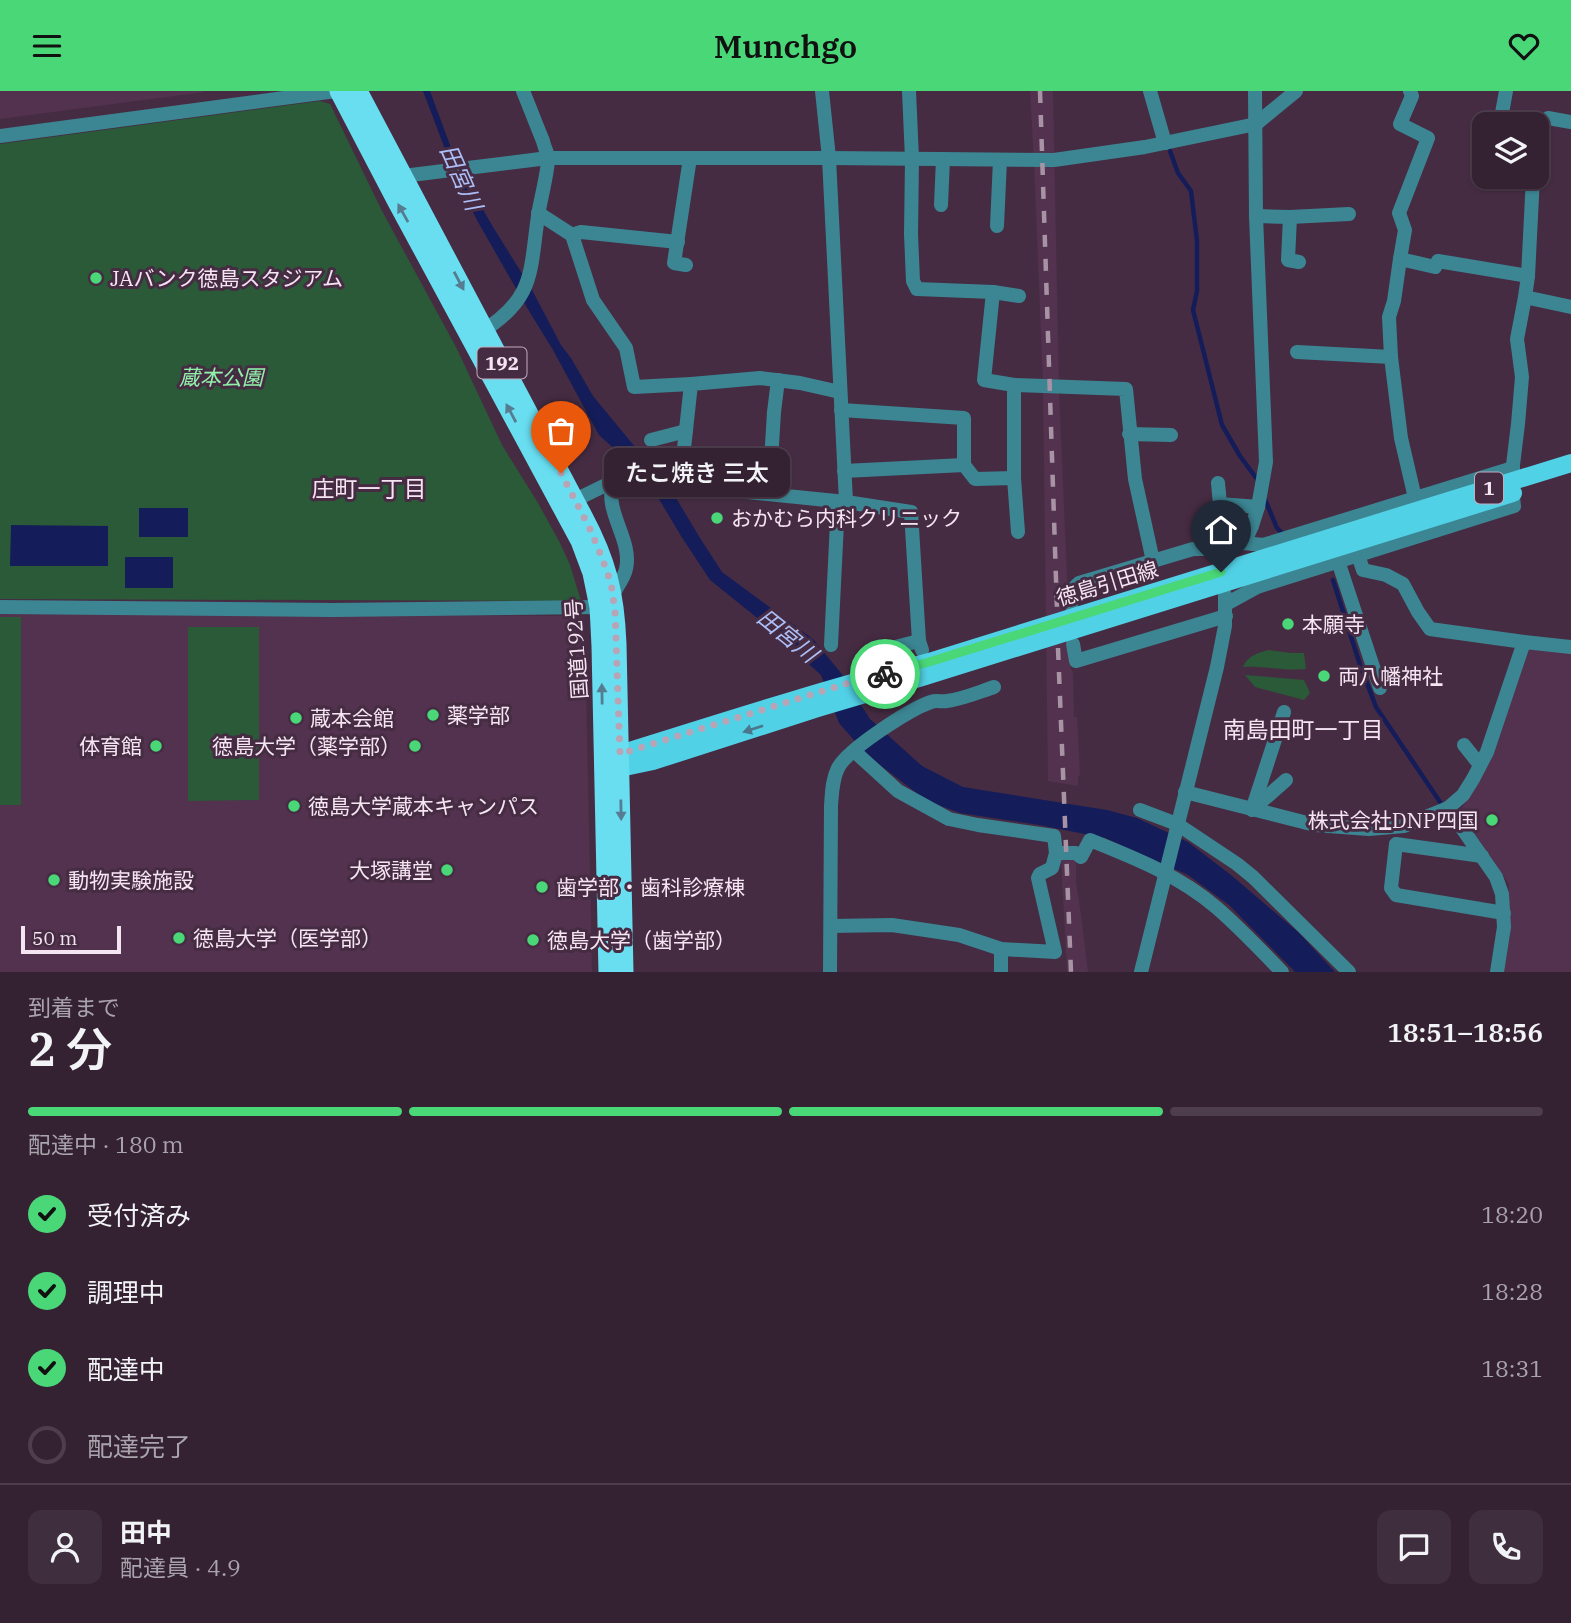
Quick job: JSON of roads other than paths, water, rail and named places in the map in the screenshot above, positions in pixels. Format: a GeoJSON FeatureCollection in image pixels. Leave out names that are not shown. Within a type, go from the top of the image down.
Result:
{"type":"FeatureCollection","features":[{"type":"Feature","properties":{"kind":"highway","name":"国道192号"},"geometry":{"type":"LineString","coordinates":[[337,91],[397,202],[478,334]]}},
{"type":"Feature","properties":{"kind":"highway","name":"国道192号"},"geometry":{"type":"LineString","coordinates":[[358,91],[403,176],[478,334],[568,503],[592,573],[606,601],[615,611],[615,761],[608,972]]}},
{"type":"Feature","properties":{"kind":"highway","name":"国道192号"},"geometry":{"type":"LineString","coordinates":[[615,761],[624,972]]}},
{"type":"Feature","properties":{"kind":"main road","name":"徳島引田線"},"geometry":{"type":"LineString","coordinates":[[861,687],[929,662],[1571,463]]}},
{"type":"Feature","properties":{"kind":"main road","name":"徳島引田線"},"geometry":{"type":"LineString","coordinates":[[861,687],[1410,526],[1512,481],[1571,475]]}},
{"type":"Feature","properties":{"kind":"main road","name":"1"},"geometry":{"type":"LineString","coordinates":[[615,761],[861,687]]}},
{"type":"Feature","properties":{"kind":"street"},"geometry":{"type":"LineString","coordinates":[[0,136],[337,91]]}},
{"type":"Feature","properties":{"kind":"street"},"geometry":{"type":"LineString","coordinates":[[478,334],[508,313],[519,300],[532,262],[548,157],[523,91]]}},
{"type":"Feature","properties":{"kind":"street"},"geometry":{"type":"LineString","coordinates":[[822,91],[829,157],[844,471],[831,645]]}},
{"type":"Feature","properties":{"kind":"street"},"geometry":{"type":"LineString","coordinates":[[909,91],[911,234],[913,281],[917,289],[993,292],[1018,296]]}},
{"type":"Feature","properties":{"kind":"street"},"geometry":{"type":"LineString","coordinates":[[1150,91],[1165,143]]}},
{"type":"Feature","properties":{"kind":"street"},"geometry":{"type":"LineString","coordinates":[[1070,605],[1073,589],[1079,583],[1193,549],[1221,557],[1244,543],[1252,526],[1261,495],[1266,462],[1256,216],[1255,91]]}},
{"type":"Feature","properties":{"kind":"street"},"geometry":{"type":"LineString","coordinates":[[403,176],[548,157],[1055,160],[1165,143],[1256,124],[1296,91]]}},
{"type":"Feature","properties":{"kind":"street"},"geometry":{"type":"LineString","coordinates":[[1410,91],[1412,96],[1400,124],[1428,138],[1399,213],[1405,230],[1394,302],[1389,317],[1401,438],[1415,498]]}},
{"type":"Feature","properties":{"kind":"street"},"geometry":{"type":"LineString","coordinates":[[1502,112],[1506,91]]}},
{"type":"Feature","properties":{"kind":"street"},"geometry":{"type":"LineString","coordinates":[[1549,118],[1571,122]]}},
{"type":"Feature","properties":{"kind":"street"},"geometry":{"type":"LineString","coordinates":[[686,265],[674,263],[690,157]]}},
{"type":"Feature","properties":{"kind":"street"},"geometry":{"type":"LineString","coordinates":[[941,205],[943,159]]}},
{"type":"Feature","properties":{"kind":"street"},"geometry":{"type":"LineString","coordinates":[[997,226],[1000,160]]}},
{"type":"Feature","properties":{"kind":"street"},"geometry":{"type":"LineString","coordinates":[[1073,643],[1076,661],[1226,604],[1257,587],[1514,506],[1512,481],[1521,377],[1517,339],[1528,276],[1532,189]]}},
{"type":"Feature","properties":{"kind":"street"},"geometry":{"type":"LineString","coordinates":[[538,213],[572,235],[593,300],[626,348],[634,387],[760,378],[840,392]]}},
{"type":"Feature","properties":{"kind":"street"},"geometry":{"type":"LineString","coordinates":[[1256,216],[1349,214]]}},
{"type":"Feature","properties":{"kind":"street"},"geometry":{"type":"LineString","coordinates":[[1290,217],[1288,260],[1299,262]]}},
{"type":"Feature","properties":{"kind":"street"},"geometry":{"type":"LineString","coordinates":[[572,235],[581,232],[678,241]]}},
{"type":"Feature","properties":{"kind":"street"},"geometry":{"type":"LineString","coordinates":[[1400,259],[1436,267],[1438,261],[1528,276]]}},
{"type":"Feature","properties":{"kind":"street"},"geometry":{"type":"LineString","coordinates":[[993,292],[984,380],[1014,385],[1126,389],[1135,479],[1153,561]]}},
{"type":"Feature","properties":{"kind":"street"},"geometry":{"type":"LineString","coordinates":[[1525,297],[1571,307]]}},
{"type":"Feature","properties":{"kind":"street"},"geometry":{"type":"LineString","coordinates":[[1297,352],[1391,357]]}},
{"type":"Feature","properties":{"kind":"street"},"geometry":{"type":"LineString","coordinates":[[769,494],[778,380]]}},
{"type":"Feature","properties":{"kind":"street"},"geometry":{"type":"LineString","coordinates":[[675,484],[686,431],[691,384]]}},
{"type":"Feature","properties":{"kind":"street"},"geometry":{"type":"LineString","coordinates":[[1014,385],[1014,478],[1018,532]]}},
{"type":"Feature","properties":{"kind":"street"},"geometry":{"type":"LineString","coordinates":[[841,410],[964,418],[964,465],[975,479],[1014,478]]}},
{"type":"Feature","properties":{"kind":"street"},"geometry":{"type":"LineString","coordinates":[[651,440],[686,431]]}},
{"type":"Feature","properties":{"kind":"street"},"geometry":{"type":"LineString","coordinates":[[1129,434],[1171,435]]}},
{"type":"Feature","properties":{"kind":"street"},"geometry":{"type":"LineString","coordinates":[[844,471],[964,465]]}},
{"type":"Feature","properties":{"kind":"street"},"geometry":{"type":"LineString","coordinates":[[568,503],[618,479],[842,502],[911,512],[921,645],[875,652]]}},
{"type":"Feature","properties":{"kind":"street"},"geometry":{"type":"LineString","coordinates":[[0,607],[332,610],[606,601],[626,569],[623,535],[611,504],[610,494],[614,481]]}},
{"type":"Feature","properties":{"kind":"street"},"geometry":{"type":"LineString","coordinates":[[1244,543],[1263,545],[1415,498],[1512,481]]}},
{"type":"Feature","properties":{"kind":"street"},"geometry":{"type":"LineString","coordinates":[[1218,483],[1220,504],[1261,495]]}},
{"type":"Feature","properties":{"kind":"street"},"geometry":{"type":"LineString","coordinates":[[1358,555],[1363,570],[1386,575],[1403,584],[1430,628],[1571,647]]}},
{"type":"Feature","properties":{"kind":"street"},"geometry":{"type":"LineString","coordinates":[[1338,561],[1380,688]]}},
{"type":"Feature","properties":{"kind":"street"},"geometry":{"type":"LineString","coordinates":[[1140,972],[1217,667],[1226,604]]}},
{"type":"Feature","properties":{"kind":"street"},"geometry":{"type":"LineString","coordinates":[[1185,793],[1315,825],[1369,829],[1399,826],[1448,808],[1463,795],[1487,752],[1524,642]]}},
{"type":"Feature","properties":{"kind":"street"},"geometry":{"type":"LineString","coordinates":[[830,972],[832,788],[838,768],[856,750],[934,694],[944,702],[994,687]]}},
{"type":"Feature","properties":{"kind":"street"},"geometry":{"type":"LineString","coordinates":[[1252,810],[1284,712]]}},
{"type":"Feature","properties":{"kind":"street"},"geometry":{"type":"LineString","coordinates":[[1464,745],[1480,765]]}},
{"type":"Feature","properties":{"kind":"street"},"geometry":{"type":"LineString","coordinates":[[831,926],[892,925],[959,935],[1001,949],[1055,952],[1038,878],[1052,868],[1056,853],[1054,836],[949,819],[898,791],[856,750]]}},
{"type":"Feature","properties":{"kind":"street"},"geometry":{"type":"LineString","coordinates":[[1252,810],[1286,780]]}},
{"type":"Feature","properties":{"kind":"street"},"geometry":{"type":"LineString","coordinates":[[1448,808],[1496,877],[1502,894],[1504,927],[1497,972]]}},
{"type":"Feature","properties":{"kind":"street"},"geometry":{"type":"LineString","coordinates":[[1140,810],[1176,826],[1254,877],[1349,972]]}},
{"type":"Feature","properties":{"kind":"street"},"geometry":{"type":"LineString","coordinates":[[1399,826],[1391,888],[1396,895],[1504,913]]}},
{"type":"Feature","properties":{"kind":"street"},"geometry":{"type":"LineString","coordinates":[[1056,853],[1076,853],[1081,857],[1090,841],[1166,871],[1216,907],[1282,972]]}},
{"type":"Feature","properties":{"kind":"street"},"geometry":{"type":"LineString","coordinates":[[1396,844],[1482,856]]}},
{"type":"Feature","properties":{"kind":"street"},"geometry":{"type":"LineString","coordinates":[[1000,972],[1001,949]]}},
{"type":"Feature","properties":{"kind":"water","name":"田宮川"},"geometry":{"type":"Polygon","coordinates":[[[423,91],[430,91],[457,164],[593,396],[673,493],[722,572],[813,639],[841,673],[870,719],[922,766],[963,787],[1107,810],[1137,818],[1188,842],[1299,933],[1335,972],[1295,972],[1229,905],[1188,875],[1105,838],[960,813],[927,801],[867,755],[839,723],[821,675],[710,580],[641,473],[599,435],[457,181],[423,91]]]}},
{"type":"Feature","properties":{"kind":"water"},"geometry":{"type":"Polygon","coordinates":[[[139,508],[188,508],[188,537],[139,537],[139,508]]]}},
{"type":"Feature","properties":{"kind":"water"},"geometry":{"type":"Polygon","coordinates":[[[11,525],[108,526],[108,566],[10,566],[11,525]]]}},
{"type":"Feature","properties":{"kind":"water"},"geometry":{"type":"Polygon","coordinates":[[[125,557],[173,557],[173,588],[125,588],[125,557]]]}},
{"type":"Feature","properties":{"kind":"waterway"},"geometry":{"type":"LineString","coordinates":[[1170,151],[1178,173],[1191,191],[1197,241],[1197,291],[1193,310],[1222,425],[1259,482]]}},
{"type":"Feature","properties":{"kind":"waterway"},"geometry":{"type":"LineString","coordinates":[[1264,497],[1277,528],[1283,534]]}},
{"type":"Feature","properties":{"kind":"waterway"},"geometry":{"type":"LineString","coordinates":[[1333,580],[1376,707],[1440,802]]}},
{"type":"Feature","properties":{"kind":"railway"},"geometry":{"type":"LineString","coordinates":[[1040,91],[1057,610]]}},
{"type":"Feature","properties":{"kind":"railway"},"geometry":{"type":"LineString","coordinates":[[1058,648],[1071,972]]}},
{"type":"Feature","properties":{"kind":"place","name":"JAバンク徳島スタジアム"},"geometry":{"type":"Point","coordinates":[96,278]}},
{"type":"Feature","properties":{"kind":"place","name":"たこ焼き 三太"},"geometry":{"type":"Point","coordinates":[561,473]}},
{"type":"Feature","properties":{"kind":"place","name":"おかむら内科クリニック"},"geometry":{"type":"Point","coordinates":[717,518]}},
{"type":"Feature","properties":{"kind":"place","name":"本願寺"},"geometry":{"type":"Point","coordinates":[1288,624]}},
{"type":"Feature","properties":{"kind":"place","name":"両八幡神社"},"geometry":{"type":"Point","coordinates":[1324,676]}},
{"type":"Feature","properties":{"kind":"place","name":"薬学部"},"geometry":{"type":"Point","coordinates":[433,715]}},
{"type":"Feature","properties":{"kind":"place","name":"蔵本会館"},"geometry":{"type":"Point","coordinates":[296,718]}},
{"type":"Feature","properties":{"kind":"place","name":"体育館"},"geometry":{"type":"Point","coordinates":[156,746]}},
{"type":"Feature","properties":{"kind":"place","name":"徳島大学（薬学部）"},"geometry":{"type":"Point","coordinates":[415,746]}},
{"type":"Feature","properties":{"kind":"place","name":"徳島大学蔵本キャンパス"},"geometry":{"type":"Point","coordinates":[294,806]}},
{"type":"Feature","properties":{"kind":"place","name":"株式会社DNP四国"},"geometry":{"type":"Point","coordinates":[1492,820]}},
{"type":"Feature","properties":{"kind":"place","name":"大塚講堂"},"geometry":{"type":"Point","coordinates":[447,870]}},
{"type":"Feature","properties":{"kind":"place","name":"動物実験施設"},"geometry":{"type":"Point","coordinates":[54,880]}},
{"type":"Feature","properties":{"kind":"place","name":"歯学部・歯科診療棟"},"geometry":{"type":"Point","coordinates":[542,887]}},
{"type":"Feature","properties":{"kind":"place","name":"徳島大学（医学部）"},"geometry":{"type":"Point","coordinates":[179,938]}},
{"type":"Feature","properties":{"kind":"place","name":"徳島大学（歯学部）"},"geometry":{"type":"Point","coordinates":[533,940]}},
{"type":"Feature","properties":{"kind":"district","name":"庄町一丁目"},"geometry":{"type":"Point","coordinates":[369,488]}},
{"type":"Feature","properties":{"kind":"district","name":"南島田町一丁目"},"geometry":{"type":"Point","coordinates":[1303,729]}},
{"type":"Feature","properties":{"kind":"park label","name":"蔵本公園"},"geometry":{"type":"Point","coordinates":[221,377]}}]}
